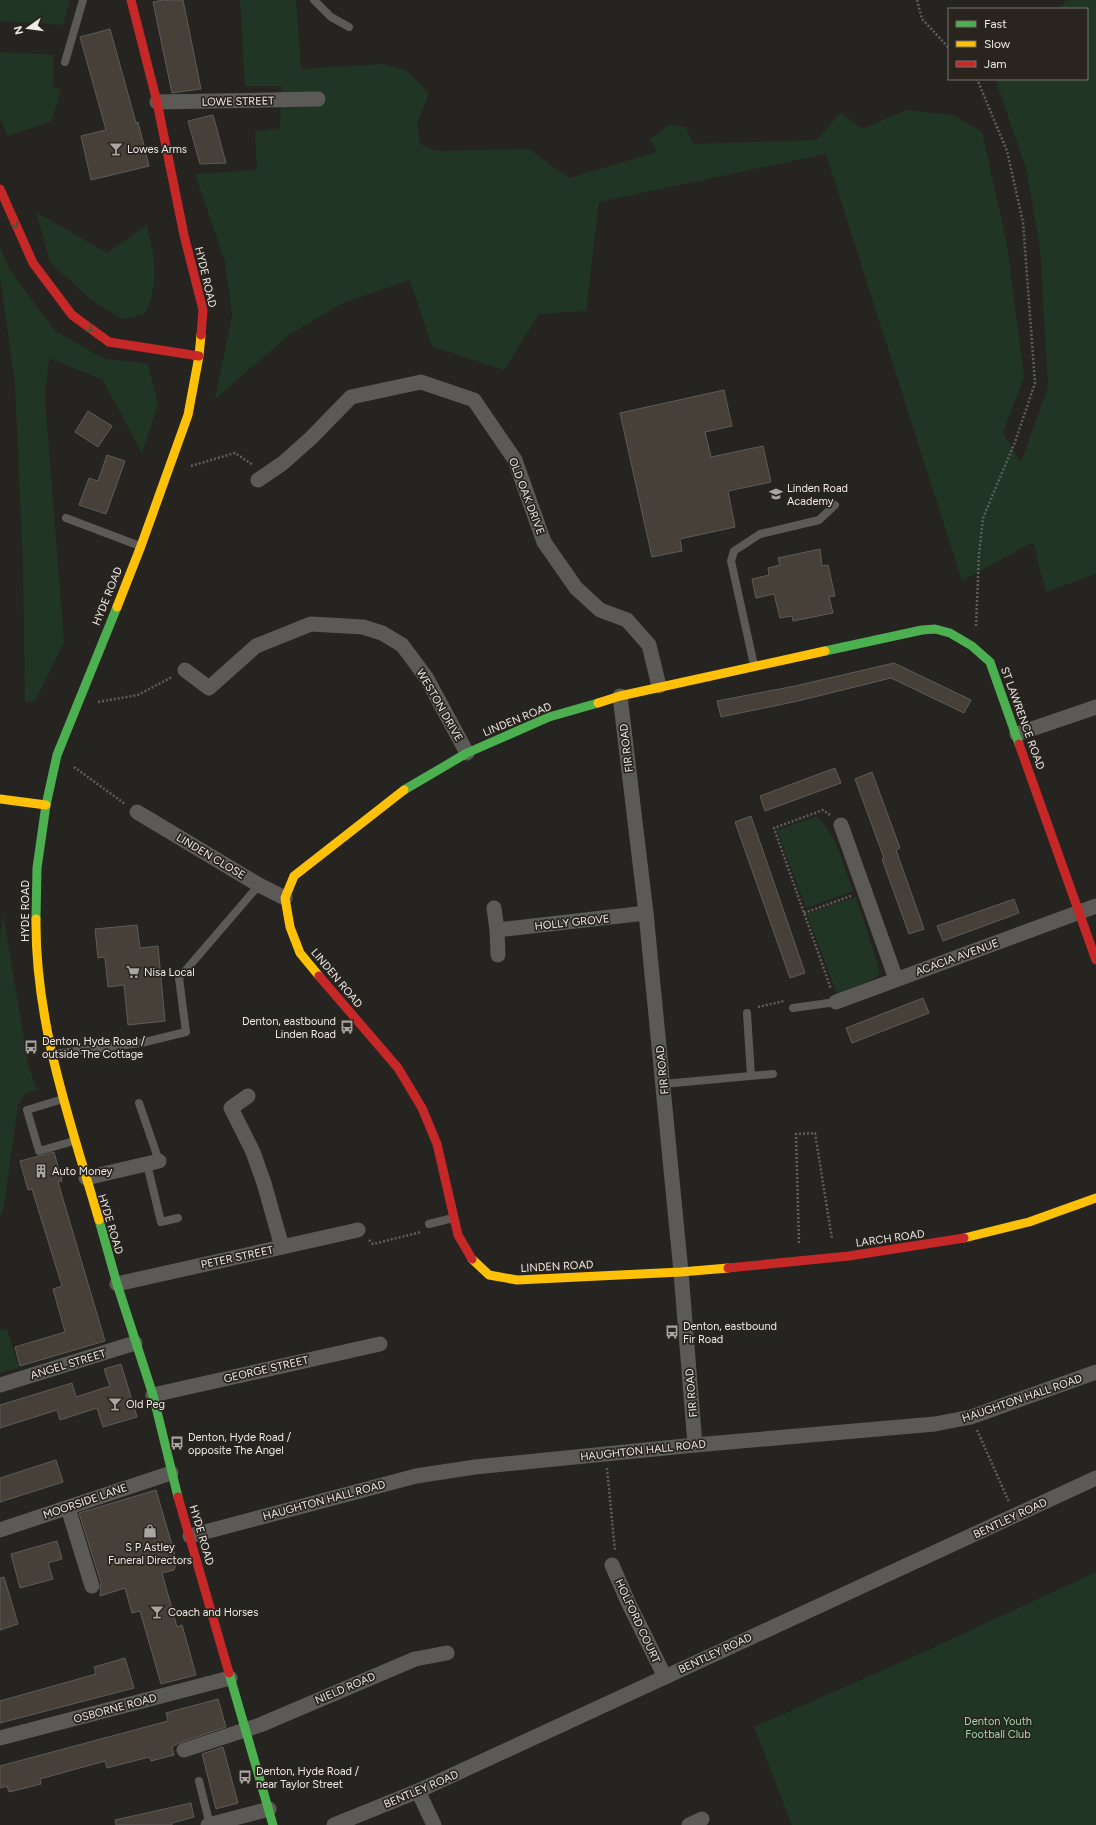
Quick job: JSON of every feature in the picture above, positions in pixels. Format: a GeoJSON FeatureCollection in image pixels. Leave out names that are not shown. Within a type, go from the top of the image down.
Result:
{"type":"FeatureCollection","features":[{"type":"Feature","properties":{"kind":"main road","name":"HYDE ROAD"},"geometry":{"type":"LineString","coordinates":[[131,0],[157,102],[184,235],[203,310],[199,356],[188,415],[168,472],[141,546],[57,755],[46,805],[37,868],[36,933],[41,996],[50,1054],[117,1284],[153,1395],[171,1473],[273,1825]]}},
{"type":"Feature","properties":{"kind":"main road"},"geometry":{"type":"LineString","coordinates":[[0,189],[33,263],[72,315],[109,342],[199,356]]}},
{"type":"Feature","properties":{"kind":"main road","name":"ST LAWRENCE ROAD"},"geometry":{"type":"LineString","coordinates":[[675,684],[901,634],[934,629],[958,637],[976,647],[990,662],[1017,734],[1096,960]]}},
{"type":"Feature","properties":{"kind":"main road","name":"LINDEN ROAD"},"geometry":{"type":"LineString","coordinates":[[675,684],[659,686],[620,696],[549,717],[467,753],[406,788],[333,843],[294,876],[285,898],[290,927],[300,953],[398,1068],[422,1108],[437,1144],[458,1235],[469,1256],[489,1275],[517,1280],[681,1272]]}},
{"type":"Feature","properties":{"kind":"main road"},"geometry":{"type":"LineString","coordinates":[[0,799],[17,800],[46,805]]}},
{"type":"Feature","properties":{"kind":"main road","name":"LARCH ROAD"},"geometry":{"type":"LineString","coordinates":[[681,1272],[800,1261],[920,1246],[993,1232],[1029,1222],[1096,1198]]}},
{"type":"Feature","properties":{"kind":"street","name":"LOWE STREET"},"geometry":{"type":"LineString","coordinates":[[157,102],[318,99]]}},
{"type":"Feature","properties":{"kind":"street","name":"OLD OAK DRIVE"},"geometry":{"type":"LineString","coordinates":[[258,480],[283,463],[311,438],[351,397],[421,382],[474,400],[516,460],[544,542],[576,588],[600,610],[627,620],[649,645],[659,686]]}},
{"type":"Feature","properties":{"kind":"street","name":"WESTON DRIVE"},"geometry":{"type":"LineString","coordinates":[[185,670],[209,688],[256,646],[311,624],[363,627],[382,633],[402,645],[426,676],[467,753]]}},
{"type":"Feature","properties":{"kind":"street","name":"FIR ROAD"},"geometry":{"type":"LineString","coordinates":[[620,696],[646,914],[681,1272],[695,1444]]}},
{"type":"Feature","properties":{"kind":"street"},"geometry":{"type":"LineString","coordinates":[[1017,734],[1096,707]]}},
{"type":"Feature","properties":{"kind":"street","name":"LINDEN CLOSE"},"geometry":{"type":"LineString","coordinates":[[137,812],[259,885],[285,898]]}},
{"type":"Feature","properties":{"kind":"street"},"geometry":{"type":"LineString","coordinates":[[841,825],[896,979]]}},
{"type":"Feature","properties":{"kind":"street","name":"ACACIA AVENUE"},"geometry":{"type":"LineString","coordinates":[[836,1002],[1096,906]]}},
{"type":"Feature","properties":{"kind":"street"},"geometry":{"type":"LineString","coordinates":[[494,908],[498,955]]}},
{"type":"Feature","properties":{"kind":"street","name":"HOLLY GROVE"},"geometry":{"type":"LineString","coordinates":[[497,930],[646,914]]}},
{"type":"Feature","properties":{"kind":"street"},"geometry":{"type":"LineString","coordinates":[[248,1096],[231,1108],[253,1152],[264,1182],[282,1247]]}},
{"type":"Feature","properties":{"kind":"street"},"geometry":{"type":"LineString","coordinates":[[86,1178],[153,1162]]}},
{"type":"Feature","properties":{"kind":"street","name":"PETER STREET"},"geometry":{"type":"LineString","coordinates":[[117,1284],[358,1230]]}},
{"type":"Feature","properties":{"kind":"street","name":"ANGEL STREET"},"geometry":{"type":"LineString","coordinates":[[0,1385],[135,1343]]}},
{"type":"Feature","properties":{"kind":"street","name":"GEORGE STREET"},"geometry":{"type":"LineString","coordinates":[[153,1395],[380,1344]]}},
{"type":"Feature","properties":{"kind":"street","name":"HAUGHTON HALL ROAD"},"geometry":{"type":"LineString","coordinates":[[190,1536],[416,1476],[695,1444],[935,1424],[971,1417],[1096,1372]]}},
{"type":"Feature","properties":{"kind":"street","name":"MOORSIDE LANE"},"geometry":{"type":"LineString","coordinates":[[0,1530],[171,1473]]}},
{"type":"Feature","properties":{"kind":"street","name":"BENTLEY ROAD"},"geometry":{"type":"LineString","coordinates":[[334,1825],[418,1791],[1096,1478]]}},
{"type":"Feature","properties":{"kind":"street"},"geometry":{"type":"LineString","coordinates":[[68,1508],[92,1586]]}},
{"type":"Feature","properties":{"kind":"street","name":"HOLFORD COURT"},"geometry":{"type":"LineString","coordinates":[[612,1565],[628,1602],[665,1677]]}},
{"type":"Feature","properties":{"kind":"street","name":"NIELD ROAD"},"geometry":{"type":"LineString","coordinates":[[184,1750],[260,1725],[415,1659],[447,1653]]}},
{"type":"Feature","properties":{"kind":"street","name":"OSBORNE ROAD"},"geometry":{"type":"LineString","coordinates":[[0,1738],[230,1678]]}},
{"type":"Feature","properties":{"kind":"street"},"geometry":{"type":"LineString","coordinates":[[418,1791],[434,1825]]}},
{"type":"Feature","properties":{"kind":"street"},"geometry":{"type":"LineString","coordinates":[[209,1825],[269,1809]]}},
{"type":"Feature","properties":{"kind":"lane"},"geometry":{"type":"LineString","coordinates":[[65,62],[82,0]]}},
{"type":"Feature","properties":{"kind":"lane"},"geometry":{"type":"LineString","coordinates":[[314,0],[331,17],[349,27]]}},
{"type":"Feature","properties":{"kind":"lane"},"geometry":{"type":"LineString","coordinates":[[754,666],[731,561],[734,551],[760,534],[819,520],[835,505]]}},
{"type":"Feature","properties":{"kind":"lane"},"geometry":{"type":"LineString","coordinates":[[66,518],[141,546]]}},
{"type":"Feature","properties":{"kind":"lane"},"geometry":{"type":"LineString","coordinates":[[50,1054],[141,1043],[186,1032],[179,978],[259,885]]}},
{"type":"Feature","properties":{"kind":"lane"},"geometry":{"type":"LineString","coordinates":[[793,1008],[836,1002]]}},
{"type":"Feature","properties":{"kind":"lane"},"geometry":{"type":"LineString","coordinates":[[747,1013],[751,1076]]}},
{"type":"Feature","properties":{"kind":"lane"},"geometry":{"type":"LineString","coordinates":[[663,1084],[773,1074]]}},
{"type":"Feature","properties":{"kind":"lane"},"geometry":{"type":"LineString","coordinates":[[63,1099],[27,1110],[39,1151],[75,1140]]}},
{"type":"Feature","properties":{"kind":"lane"},"geometry":{"type":"LineString","coordinates":[[139,1103],[153,1162],[161,1222],[178,1218]]}},
{"type":"Feature","properties":{"kind":"lane"},"geometry":{"type":"LineString","coordinates":[[429,1224],[454,1218]]}},
{"type":"Feature","properties":{"kind":"lane"},"geometry":{"type":"LineString","coordinates":[[199,1781],[209,1825]]}},
{"type":"Feature","properties":{"kind":"path"},"geometry":{"type":"LineString","coordinates":[[917,0],[922,20],[948,47]]}},
{"type":"Feature","properties":{"kind":"path"},"geometry":{"type":"LineString","coordinates":[[976,647],[979,554],[983,518],[1014,442],[1035,383],[1023,222],[1007,151],[977,80]]}},
{"type":"Feature","properties":{"kind":"path"},"geometry":{"type":"LineString","coordinates":[[168,472],[235,453]]}},
{"type":"Feature","properties":{"kind":"path"},"geometry":{"type":"LineString","coordinates":[[76,706],[138,695],[185,670]]}},
{"type":"Feature","properties":{"kind":"path"},"geometry":{"type":"LineString","coordinates":[[57,755],[137,812]]}},
{"type":"Feature","properties":{"kind":"path"},"geometry":{"type":"LineString","coordinates":[[836,1002],[774,828],[823,810],[841,825]]}},
{"type":"Feature","properties":{"kind":"path"},"geometry":{"type":"LineString","coordinates":[[804,913],[865,891]]}},
{"type":"Feature","properties":{"kind":"path"},"geometry":{"type":"LineString","coordinates":[[747,1013],[756,1008],[784,1000],[793,1008]]}},
{"type":"Feature","properties":{"kind":"path"},"geometry":{"type":"LineString","coordinates":[[800,1261],[796,1134],[815,1134],[835,1257]]}},
{"type":"Feature","properties":{"kind":"path"},"geometry":{"type":"LineString","coordinates":[[358,1230],[373,1244],[422,1232],[429,1224]]}},
{"type":"Feature","properties":{"kind":"path"},"geometry":{"type":"LineString","coordinates":[[971,1417],[1015,1516]]}},
{"type":"Feature","properties":{"kind":"path"},"geometry":{"type":"LineString","coordinates":[[606,1454],[615,1548],[612,1565]]}},
{"type":"Feature","properties":{"kind":"green space"},"geometry":{"type":"Polygon","coordinates":[[[0,0],[70,0],[63,25],[0,21],[0,0]]]}},
{"type":"Feature","properties":{"kind":"green space"},"geometry":{"type":"Polygon","coordinates":[[[240,0],[296,0],[301,69],[384,64],[407,71],[429,93],[417,124],[420,144],[437,151],[529,149],[569,178],[657,152],[650,139],[669,125],[686,127],[693,144],[816,140],[841,113],[862,129],[906,110],[953,115],[982,132],[1007,244],[1024,377],[1003,433],[1021,462],[1048,387],[1040,247],[1026,168],[995,80],[1088,80],[1088,8],[1058,8],[1067,0],[1096,0],[1096,574],[1046,592],[1033,542],[962,581],[826,154],[599,202],[586,311],[539,314],[504,370],[432,346],[410,280],[343,303],[290,334],[215,399],[232,315],[225,262],[195,174],[257,170],[255,132],[280,128],[282,86],[245,86],[240,0]]]}},
{"type":"Feature","properties":{"kind":"green space"},"geometry":{"type":"Polygon","coordinates":[[[0,52],[54,55],[53,88],[61,89],[52,121],[8,136],[0,118],[0,52]]]}},
{"type":"Feature","properties":{"kind":"green space"},"geometry":{"type":"Polygon","coordinates":[[[36,212],[107,253],[147,225],[155,270],[153,290],[145,314],[122,319],[90,299],[50,262],[36,212]]]}},
{"type":"Feature","properties":{"kind":"green space"},"geometry":{"type":"Polygon","coordinates":[[[0,248],[10,270],[54,330],[104,359],[138,362],[148,365],[158,404],[142,453],[103,380],[49,358],[45,398],[64,642],[35,701],[25,702],[23,564],[15,384],[0,277],[0,248]]]}},
{"type":"Feature","properties":{"kind":"green space"},"geometry":{"type":"Polygon","coordinates":[[[816,817],[823,823],[834,840],[853,891],[806,908],[777,830],[816,817]]]}},
{"type":"Feature","properties":{"kind":"green space"},"geometry":{"type":"Polygon","coordinates":[[[856,897],[878,965],[879,974],[872,980],[837,994],[807,914],[856,897]]]}},
{"type":"Feature","properties":{"kind":"green space"},"geometry":{"type":"Polygon","coordinates":[[[3,913],[28,1064],[37,1090],[26,1093],[18,1105],[4,1205],[0,1217],[0,937],[3,913]]]}},
{"type":"Feature","properties":{"kind":"green space"},"geometry":{"type":"Polygon","coordinates":[[[7,1328],[19,1368],[0,1373],[0,1330],[7,1328]]]}},
{"type":"Feature","properties":{"kind":"green space","name":"Denton Youth Football Club"},"geometry":{"type":"Polygon","coordinates":[[[1096,1572],[1096,1825],[792,1825],[754,1727],[924,1652],[1096,1572]]]}},
{"type":"Feature","properties":{"kind":"building"},"geometry":{"type":"Polygon","coordinates":[[[163,0],[183,0],[201,89],[172,93],[153,2],[163,0]]]}},
{"type":"Feature","properties":{"kind":"building"},"geometry":{"type":"Polygon","coordinates":[[[110,29],[136,123],[138,122],[149,166],[91,180],[81,136],[106,130],[80,37],[110,29]]]}},
{"type":"Feature","properties":{"kind":"building"},"geometry":{"type":"Polygon","coordinates":[[[213,115],[226,163],[200,164],[188,121],[213,115]]]}},
{"type":"Feature","properties":{"kind":"building"},"geometry":{"type":"Polygon","coordinates":[[[724,390],[732,426],[705,432],[711,457],[763,446],[771,482],[728,491],[735,527],[680,539],[682,551],[652,557],[620,413],[724,390]]]}},
{"type":"Feature","properties":{"kind":"building"},"geometry":{"type":"Polygon","coordinates":[[[88,411],[112,426],[98,447],[75,432],[88,411]]]}},
{"type":"Feature","properties":{"kind":"building"},"geometry":{"type":"Polygon","coordinates":[[[107,455],[125,461],[106,514],[79,505],[89,478],[98,481],[107,455]]]}},
{"type":"Feature","properties":{"kind":"building"},"geometry":{"type":"Polygon","coordinates":[[[820,549],[822,566],[828,565],[835,596],[829,597],[833,613],[793,621],[792,616],[780,618],[774,594],[756,598],[752,579],[769,575],[768,568],[780,565],[778,558],[820,549]]]}},
{"type":"Feature","properties":{"kind":"building"},"geometry":{"type":"Polygon","coordinates":[[[894,663],[971,700],[964,713],[891,678],[798,701],[721,717],[717,701],[795,686],[894,663]]]}},
{"type":"Feature","properties":{"kind":"building"},"geometry":{"type":"Polygon","coordinates":[[[835,768],[841,783],[765,811],[760,796],[835,768]]]}},
{"type":"Feature","properties":{"kind":"building"},"geometry":{"type":"Polygon","coordinates":[[[872,772],[900,848],[896,850],[924,929],[909,934],[882,859],[884,858],[855,779],[872,772]]]}},
{"type":"Feature","properties":{"kind":"building"},"geometry":{"type":"Polygon","coordinates":[[[751,816],[805,973],[790,978],[735,822],[751,816]]]}},
{"type":"Feature","properties":{"kind":"building"},"geometry":{"type":"Polygon","coordinates":[[[1014,899],[1019,913],[943,941],[937,926],[1014,899]]]}},
{"type":"Feature","properties":{"kind":"building","name":"Nisa Local"},"geometry":{"type":"Polygon","coordinates":[[[137,925],[140,948],[158,946],[165,1021],[128,1025],[124,985],[108,987],[105,957],[98,958],[95,929],[137,925]]]}},
{"type":"Feature","properties":{"kind":"building"},"geometry":{"type":"Polygon","coordinates":[[[923,998],[929,1013],[852,1043],[846,1028],[923,998]]]}},
{"type":"Feature","properties":{"kind":"building"},"geometry":{"type":"Polygon","coordinates":[[[54,1152],[62,1181],[58,1182],[105,1341],[20,1366],[15,1347],[65,1332],[53,1289],[62,1286],[32,1189],[28,1190],[20,1161],[54,1152]]]}},
{"type":"Feature","properties":{"kind":"building"},"geometry":{"type":"Polygon","coordinates":[[[121,1364],[137,1417],[103,1427],[97,1408],[60,1420],[57,1410],[0,1428],[0,1405],[72,1383],[76,1397],[110,1386],[104,1369],[121,1364]]]}},
{"type":"Feature","properties":{"kind":"building"},"geometry":{"type":"Polygon","coordinates":[[[56,1460],[63,1482],[0,1502],[0,1478],[56,1460]]]}},
{"type":"Feature","properties":{"kind":"building"},"geometry":{"type":"Polygon","coordinates":[[[156,1490],[177,1562],[174,1570],[162,1573],[177,1627],[182,1625],[196,1675],[161,1684],[140,1611],[132,1613],[125,1588],[100,1596],[101,1583],[79,1513],[156,1490]]]}},
{"type":"Feature","properties":{"kind":"building"},"geometry":{"type":"Polygon","coordinates":[[[57,1541],[62,1559],[48,1563],[53,1579],[20,1588],[11,1554],[57,1541]]]}},
{"type":"Feature","properties":{"kind":"building"},"geometry":{"type":"Polygon","coordinates":[[[4,1577],[18,1624],[0,1630],[0,1578],[4,1577]]]}},
{"type":"Feature","properties":{"kind":"building"},"geometry":{"type":"Polygon","coordinates":[[[125,1658],[134,1688],[0,1723],[0,1701],[96,1674],[94,1667],[125,1658]]]}},
{"type":"Feature","properties":{"kind":"building"},"geometry":{"type":"Polygon","coordinates":[[[218,1699],[226,1727],[181,1742],[172,1747],[174,1755],[151,1761],[149,1757],[107,1768],[105,1761],[40,1779],[41,1784],[9,1792],[7,1786],[0,1788],[0,1766],[168,1721],[166,1713],[218,1699]]]}},
{"type":"Feature","properties":{"kind":"building"},"geometry":{"type":"Polygon","coordinates":[[[223,1747],[238,1803],[216,1809],[202,1754],[223,1747]]]}},
{"type":"Feature","properties":{"kind":"building"},"geometry":{"type":"Polygon","coordinates":[[[191,1803],[194,1817],[172,1823],[172,1825],[116,1825],[115,1820],[191,1803]]]}},
{"type":"Feature","properties":{"kind":"traffic: fast"},"geometry":{"type":"LineString","coordinates":[[36,919],[37,868],[46,805],[57,755],[117,607]]}},
{"type":"Feature","properties":{"kind":"traffic: fast"},"geometry":{"type":"LineString","coordinates":[[825,651],[922,630],[935,629],[950,633],[972,646],[990,662],[1019,744]]}},
{"type":"Feature","properties":{"kind":"traffic: fast"},"geometry":{"type":"LineString","coordinates":[[404,790],[467,753],[549,717],[598,703]]}},
{"type":"Feature","properties":{"kind":"traffic: fast"},"geometry":{"type":"LineString","coordinates":[[99,1220],[117,1284],[153,1395],[178,1497]]}},
{"type":"Feature","properties":{"kind":"traffic: fast"},"geometry":{"type":"LineString","coordinates":[[229,1673],[273,1825]]}},
{"type":"Feature","properties":{"kind":"traffic: slow"},"geometry":{"type":"LineString","coordinates":[[117,607],[141,546],[188,415],[199,356],[201,335]]}},
{"type":"Feature","properties":{"kind":"traffic: slow"},"geometry":{"type":"LineString","coordinates":[[598,703],[620,696],[825,651]]}},
{"type":"Feature","properties":{"kind":"traffic: slow"},"geometry":{"type":"LineString","coordinates":[[319,976],[300,953],[290,927],[285,898],[294,876],[404,790]]}},
{"type":"Feature","properties":{"kind":"traffic: slow"},"geometry":{"type":"LineString","coordinates":[[0,799],[46,805]]}},
{"type":"Feature","properties":{"kind":"traffic: slow"},"geometry":{"type":"LineString","coordinates":[[36,919],[37,958],[41,996],[48,1034],[66,1109],[99,1220]]}},
{"type":"Feature","properties":{"kind":"traffic: slow"},"geometry":{"type":"LineString","coordinates":[[964,1238],[1029,1222],[1096,1198]]}},
{"type":"Feature","properties":{"kind":"traffic: slow"},"geometry":{"type":"LineString","coordinates":[[472,1259],[489,1275],[517,1280],[681,1272],[728,1268]]}},
{"type":"Feature","properties":{"kind":"traffic: jam"},"geometry":{"type":"LineString","coordinates":[[131,0],[157,102],[184,235],[203,310],[201,335]]}},
{"type":"Feature","properties":{"kind":"traffic: jam"},"geometry":{"type":"LineString","coordinates":[[0,189],[33,263],[72,315],[109,342],[199,356]]}},
{"type":"Feature","properties":{"kind":"traffic: jam"},"geometry":{"type":"LineString","coordinates":[[1019,744],[1096,960]]}},
{"type":"Feature","properties":{"kind":"traffic: jam"},"geometry":{"type":"LineString","coordinates":[[319,976],[398,1068],[422,1108],[437,1144],[458,1235],[472,1259]]}},
{"type":"Feature","properties":{"kind":"traffic: jam"},"geometry":{"type":"LineString","coordinates":[[728,1268],[849,1256],[964,1238]]}},
{"type":"Feature","properties":{"kind":"traffic: jam"},"geometry":{"type":"LineString","coordinates":[[178,1497],[229,1673]]}},
{"type":"Feature","properties":{"kind":"place","name":"Lowes Arms"},"geometry":{"type":"Point","coordinates":[116,149]}},
{"type":"Feature","properties":{"kind":"place","name":"Linden Road Academy"},"geometry":{"type":"Point","coordinates":[776,494]}},
{"type":"Feature","properties":{"kind":"place","name":"Nisa Local"},"geometry":{"type":"Point","coordinates":[133,972]}},
{"type":"Feature","properties":{"kind":"place","name":"Denton, eastbound Linden Road"},"geometry":{"type":"Point","coordinates":[347,1027]}},
{"type":"Feature","properties":{"kind":"place","name":"Denton, Hyde Road / outside The Cottage"},"geometry":{"type":"Point","coordinates":[31,1047]}},
{"type":"Feature","properties":{"kind":"place","name":"Auto Money"},"geometry":{"type":"Point","coordinates":[41,1171]}},
{"type":"Feature","properties":{"kind":"place","name":"Denton, eastbound Fir Road"},"geometry":{"type":"Point","coordinates":[672,1332]}},
{"type":"Feature","properties":{"kind":"place","name":"Old Peg"},"geometry":{"type":"Point","coordinates":[115,1404]}},
{"type":"Feature","properties":{"kind":"place","name":"Denton, Hyde Road / opposite The Angel"},"geometry":{"type":"Point","coordinates":[177,1443]}},
{"type":"Feature","properties":{"kind":"place","name":"S P Astley Funeral Directors"},"geometry":{"type":"Point","coordinates":[150,1531]}},
{"type":"Feature","properties":{"kind":"place","name":"Coach and Horses"},"geometry":{"type":"Point","coordinates":[157,1612]}},
{"type":"Feature","properties":{"kind":"place","name":"Denton, Hyde Road / near Taylor Street"},"geometry":{"type":"Point","coordinates":[245,1777]}}]}
